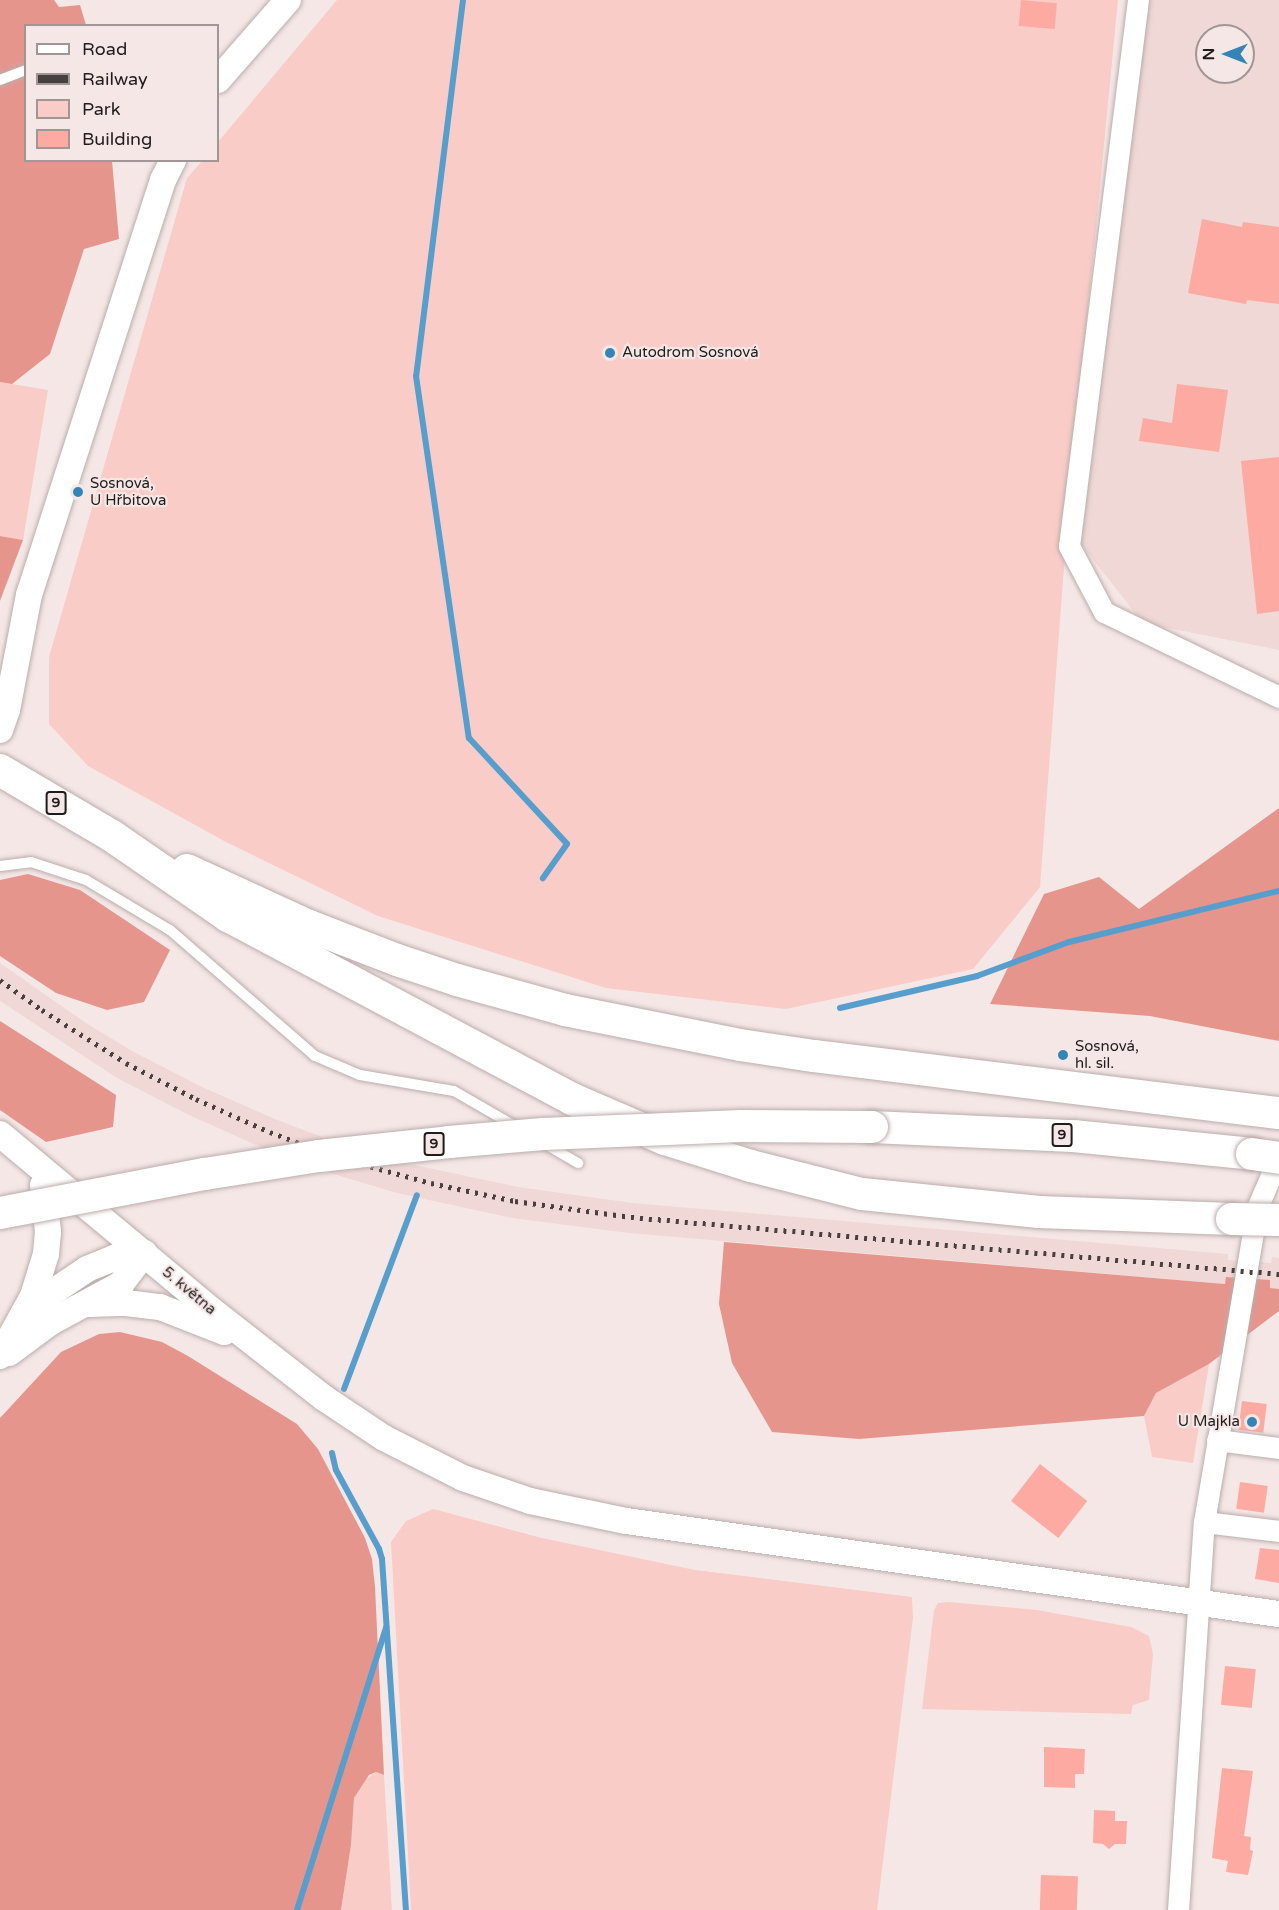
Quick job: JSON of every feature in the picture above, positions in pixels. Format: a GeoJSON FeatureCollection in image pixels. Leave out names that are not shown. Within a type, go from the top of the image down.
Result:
{"type":"FeatureCollection","features":[{"type":"Feature","properties":{"kind":"main road","name":"9"},"geometry":{"type":"LineString","coordinates":[[0,770],[112,836],[228,916],[572,1099],[665,1139],[751,1166],[862,1194],[1039,1212],[1279,1220]]}},
{"type":"Feature","properties":{"kind":"main road","name":"9"},"geometry":{"type":"LineString","coordinates":[[112,836],[320,931],[457,980],[565,1010],[740,1045],[1275,1113]]}},
{"type":"Feature","properties":{"kind":"main road","name":"9"},"geometry":{"type":"LineString","coordinates":[[0,1213],[97,1192],[319,1156],[543,1134],[741,1125],[872,1127],[1073,1136],[1270,1156]]}},
{"type":"Feature","properties":{"kind":"street"},"geometry":{"type":"LineString","coordinates":[[219,79],[288,0]]}},
{"type":"Feature","properties":{"kind":"street"},"geometry":{"type":"LineString","coordinates":[[1138,0],[1069,546],[1104,612],[1279,697]]}},
{"type":"Feature","properties":{"kind":"street"},"geometry":{"type":"LineString","coordinates":[[0,730],[7,710],[29,595],[163,180],[172,162]]}},
{"type":"Feature","properties":{"kind":"street"},"geometry":{"type":"LineString","coordinates":[[0,653],[29,595]]}},
{"type":"Feature","properties":{"kind":"street","name":"5. května"},"geometry":{"type":"LineString","coordinates":[[0,1134],[255,1345],[331,1403],[384,1438],[463,1478],[530,1500],[586,1514],[1279,1614]]}},
{"type":"Feature","properties":{"kind":"street"},"geometry":{"type":"LineString","coordinates":[[1178,1910],[1204,1522],[1257,1208],[1270,1156]]}},
{"type":"Feature","properties":{"kind":"street"},"geometry":{"type":"LineString","coordinates":[[0,1356],[18,1325],[41,1271],[48,1232],[47,1210],[37,1164]]}},
{"type":"Feature","properties":{"kind":"street"},"geometry":{"type":"LineString","coordinates":[[18,1325],[47,1296],[87,1269],[116,1257],[144,1253]]}},
{"type":"Feature","properties":{"kind":"street"},"geometry":{"type":"LineString","coordinates":[[0,1361],[34,1333],[80,1305],[121,1284],[144,1253]]}},
{"type":"Feature","properties":{"kind":"street"},"geometry":{"type":"LineString","coordinates":[[80,1305],[126,1303],[160,1307],[255,1345]]}},
{"type":"Feature","properties":{"kind":"street"},"geometry":{"type":"LineString","coordinates":[[1217,1440],[1279,1448]]}},
{"type":"Feature","properties":{"kind":"street"},"geometry":{"type":"LineString","coordinates":[[1204,1522],[1279,1531]]}},
{"type":"Feature","properties":{"kind":"lane"},"geometry":{"type":"LineString","coordinates":[[0,80],[24,71]]}},
{"type":"Feature","properties":{"kind":"lane"},"geometry":{"type":"LineString","coordinates":[[0,866],[31,862],[86,880],[170,930],[315,1056],[360,1075],[454,1091],[578,1163]]}},
{"type":"Feature","properties":{"kind":"shaded area"},"geometry":{"type":"Polygon","coordinates":[[[0,0],[54,0],[59,7],[80,5],[86,24],[24,24],[24,162],[112,162],[119,239],[84,249],[50,354],[12,384],[0,382],[0,0]]]}},
{"type":"Feature","properties":{"kind":"shaded area"},"geometry":{"type":"Polygon","coordinates":[[[1147,0],[1279,0],[1279,650],[1143,623],[1081,544],[1147,0]]]}},
{"type":"Feature","properties":{"kind":"shaded area"},"geometry":{"type":"Polygon","coordinates":[[[0,536],[23,540],[0,601],[0,536]]]}},
{"type":"Feature","properties":{"kind":"shaded area"},"geometry":{"type":"Polygon","coordinates":[[[1279,808],[1279,1041],[1150,1016],[990,1004],[1044,894],[1099,877],[1139,909],[1279,808]]]}},
{"type":"Feature","properties":{"kind":"shaded area"},"geometry":{"type":"Polygon","coordinates":[[[28,874],[80,890],[170,950],[144,1002],[107,1010],[56,993],[0,956],[0,880],[28,874]]]}},
{"type":"Feature","properties":{"kind":"shaded area"},"geometry":{"type":"Polygon","coordinates":[[[0,963],[86,1023],[132,1051],[202,1087],[340,1144],[405,1163],[518,1187],[632,1203],[1228,1254],[1228,1260],[1271,1263],[1272,1257],[1279,1258],[1279,1289],[1269,1288],[1270,1281],[1226,1278],[1226,1284],[629,1233],[512,1218],[397,1193],[330,1173],[263,1148],[189,1115],[117,1078],[0,1001],[0,963]]]}},
{"type":"Feature","properties":{"kind":"shaded area"},"geometry":{"type":"Polygon","coordinates":[[[0,1021],[116,1095],[113,1127],[46,1142],[0,1110],[0,1021]]]}},
{"type":"Feature","properties":{"kind":"shaded area"},"geometry":{"type":"Polygon","coordinates":[[[724,1242],[1225,1284],[1226,1277],[1270,1280],[1270,1288],[1279,1289],[1279,1311],[1209,1364],[1156,1393],[1144,1416],[859,1439],[772,1432],[732,1363],[719,1304],[724,1242]]]}},
{"type":"Feature","properties":{"kind":"shaded area"},"geometry":{"type":"Polygon","coordinates":[[[120,1332],[162,1342],[297,1424],[318,1449],[365,1538],[372,1559],[375,1587],[384,1775],[376,1772],[369,1775],[354,1798],[351,1845],[341,1910],[0,1910],[0,1418],[61,1352],[99,1334],[120,1332]]]}},
{"type":"Feature","properties":{"kind":"green space","name":"Autodrom Sosnová"},"geometry":{"type":"Polygon","coordinates":[[[337,0],[1118,0],[1067,527],[1040,887],[973,969],[786,1009],[606,988],[378,916],[226,842],[88,766],[49,724],[49,657],[187,178],[201,162],[219,162],[219,141],[337,0]]]}},
{"type":"Feature","properties":{"kind":"green space"},"geometry":{"type":"Polygon","coordinates":[[[0,382],[48,390],[23,540],[0,536],[0,382]]]}},
{"type":"Feature","properties":{"kind":"green space"},"geometry":{"type":"Polygon","coordinates":[[[1209,1364],[1193,1463],[1152,1457],[1144,1416],[1156,1393],[1209,1364]]]}},
{"type":"Feature","properties":{"kind":"green space"},"geometry":{"type":"Polygon","coordinates":[[[433,1509],[542,1538],[695,1570],[912,1597],[913,1618],[877,1910],[411,1910],[391,1542],[406,1521],[433,1509]]]}},
{"type":"Feature","properties":{"kind":"green space"},"geometry":{"type":"Polygon","coordinates":[[[938,1603],[1037,1610],[1131,1627],[1149,1636],[1153,1654],[1149,1700],[1133,1705],[1131,1714],[922,1709],[934,1610],[938,1603]]]}},
{"type":"Feature","properties":{"kind":"green space"},"geometry":{"type":"Polygon","coordinates":[[[376,1772],[384,1775],[392,1910],[341,1910],[351,1845],[354,1798],[361,1783],[376,1772]]]}},
{"type":"Feature","properties":{"kind":"building"},"geometry":{"type":"Polygon","coordinates":[[[1021,0],[1057,3],[1055,29],[1019,26],[1021,0]]]}},
{"type":"Feature","properties":{"kind":"building"},"geometry":{"type":"Polygon","coordinates":[[[1202,219],[1242,227],[1243,222],[1279,227],[1279,304],[1247,300],[1246,304],[1188,293],[1202,219]]]}},
{"type":"Feature","properties":{"kind":"building"},"geometry":{"type":"Polygon","coordinates":[[[1177,384],[1228,390],[1219,452],[1139,441],[1143,418],[1172,423],[1177,384]]]}},
{"type":"Feature","properties":{"kind":"building"},"geometry":{"type":"Polygon","coordinates":[[[1279,457],[1279,611],[1257,614],[1241,461],[1279,457]]]}},
{"type":"Feature","properties":{"kind":"building","name":"U Majkla"},"geometry":{"type":"Polygon","coordinates":[[[1242,1401],[1267,1404],[1263,1433],[1238,1430],[1242,1401]]]}},
{"type":"Feature","properties":{"kind":"building"},"geometry":{"type":"Polygon","coordinates":[[[1040,1464],[1087,1501],[1058,1538],[1011,1501],[1040,1464]]]}},
{"type":"Feature","properties":{"kind":"building"},"geometry":{"type":"Polygon","coordinates":[[[1240,1482],[1268,1486],[1264,1513],[1236,1509],[1240,1482]]]}},
{"type":"Feature","properties":{"kind":"building"},"geometry":{"type":"Polygon","coordinates":[[[1260,1548],[1279,1550],[1279,1583],[1255,1579],[1260,1548]]]}},
{"type":"Feature","properties":{"kind":"building"},"geometry":{"type":"Polygon","coordinates":[[[1225,1666],[1256,1669],[1252,1708],[1221,1705],[1225,1666]]]}},
{"type":"Feature","properties":{"kind":"building"},"geometry":{"type":"Polygon","coordinates":[[[1044,1747],[1085,1749],[1084,1774],[1075,1774],[1075,1788],[1044,1787],[1044,1747]]]}},
{"type":"Feature","properties":{"kind":"building"},"geometry":{"type":"Polygon","coordinates":[[[1222,1768],[1253,1771],[1244,1836],[1251,1837],[1250,1850],[1253,1851],[1248,1875],[1226,1872],[1228,1861],[1212,1858],[1222,1768]]]}},
{"type":"Feature","properties":{"kind":"building"},"geometry":{"type":"Polygon","coordinates":[[[1094,1810],[1115,1811],[1115,1821],[1127,1821],[1126,1844],[1115,1844],[1109,1849],[1103,1844],[1093,1843],[1094,1810]]]}},
{"type":"Feature","properties":{"kind":"building"},"geometry":{"type":"Polygon","coordinates":[[[1041,1875],[1078,1876],[1077,1910],[1040,1910],[1041,1875]]]}},
{"type":"Feature","properties":{"kind":"waterway"},"geometry":{"type":"LineString","coordinates":[[463,0],[416,376],[469,738],[567,844],[543,878]]}},
{"type":"Feature","properties":{"kind":"waterway"},"geometry":{"type":"LineString","coordinates":[[840,1008],[977,976],[1069,942],[1279,891]]}},
{"type":"Feature","properties":{"kind":"waterway"},"geometry":{"type":"LineString","coordinates":[[344,1389],[417,1195]]}},
{"type":"Feature","properties":{"kind":"waterway"},"geometry":{"type":"LineString","coordinates":[[332,1453],[336,1470],[379,1549],[382,1559],[406,1910]]}},
{"type":"Feature","properties":{"kind":"waterway"},"geometry":{"type":"LineString","coordinates":[[297,1910],[386,1627]]}},
{"type":"Feature","properties":{"kind":"railway"},"geometry":{"type":"LineString","coordinates":[[0,980],[42,1010],[126,1063],[196,1099],[270,1132],[336,1157],[431,1183],[515,1201],[631,1217],[1279,1274]]}},
{"type":"Feature","properties":{"kind":"place","name":"Autodrom Sosnová"},"geometry":{"type":"Point","coordinates":[610,353]}},
{"type":"Feature","properties":{"kind":"place","name":"Sosnová, U Hřbitova"},"geometry":{"type":"Point","coordinates":[78,492]}},
{"type":"Feature","properties":{"kind":"place","name":"Sosnová, hl. sil."},"geometry":{"type":"Point","coordinates":[1063,1055]}},
{"type":"Feature","properties":{"kind":"place","name":"U Majkla"},"geometry":{"type":"Point","coordinates":[1252,1422]}}]}
